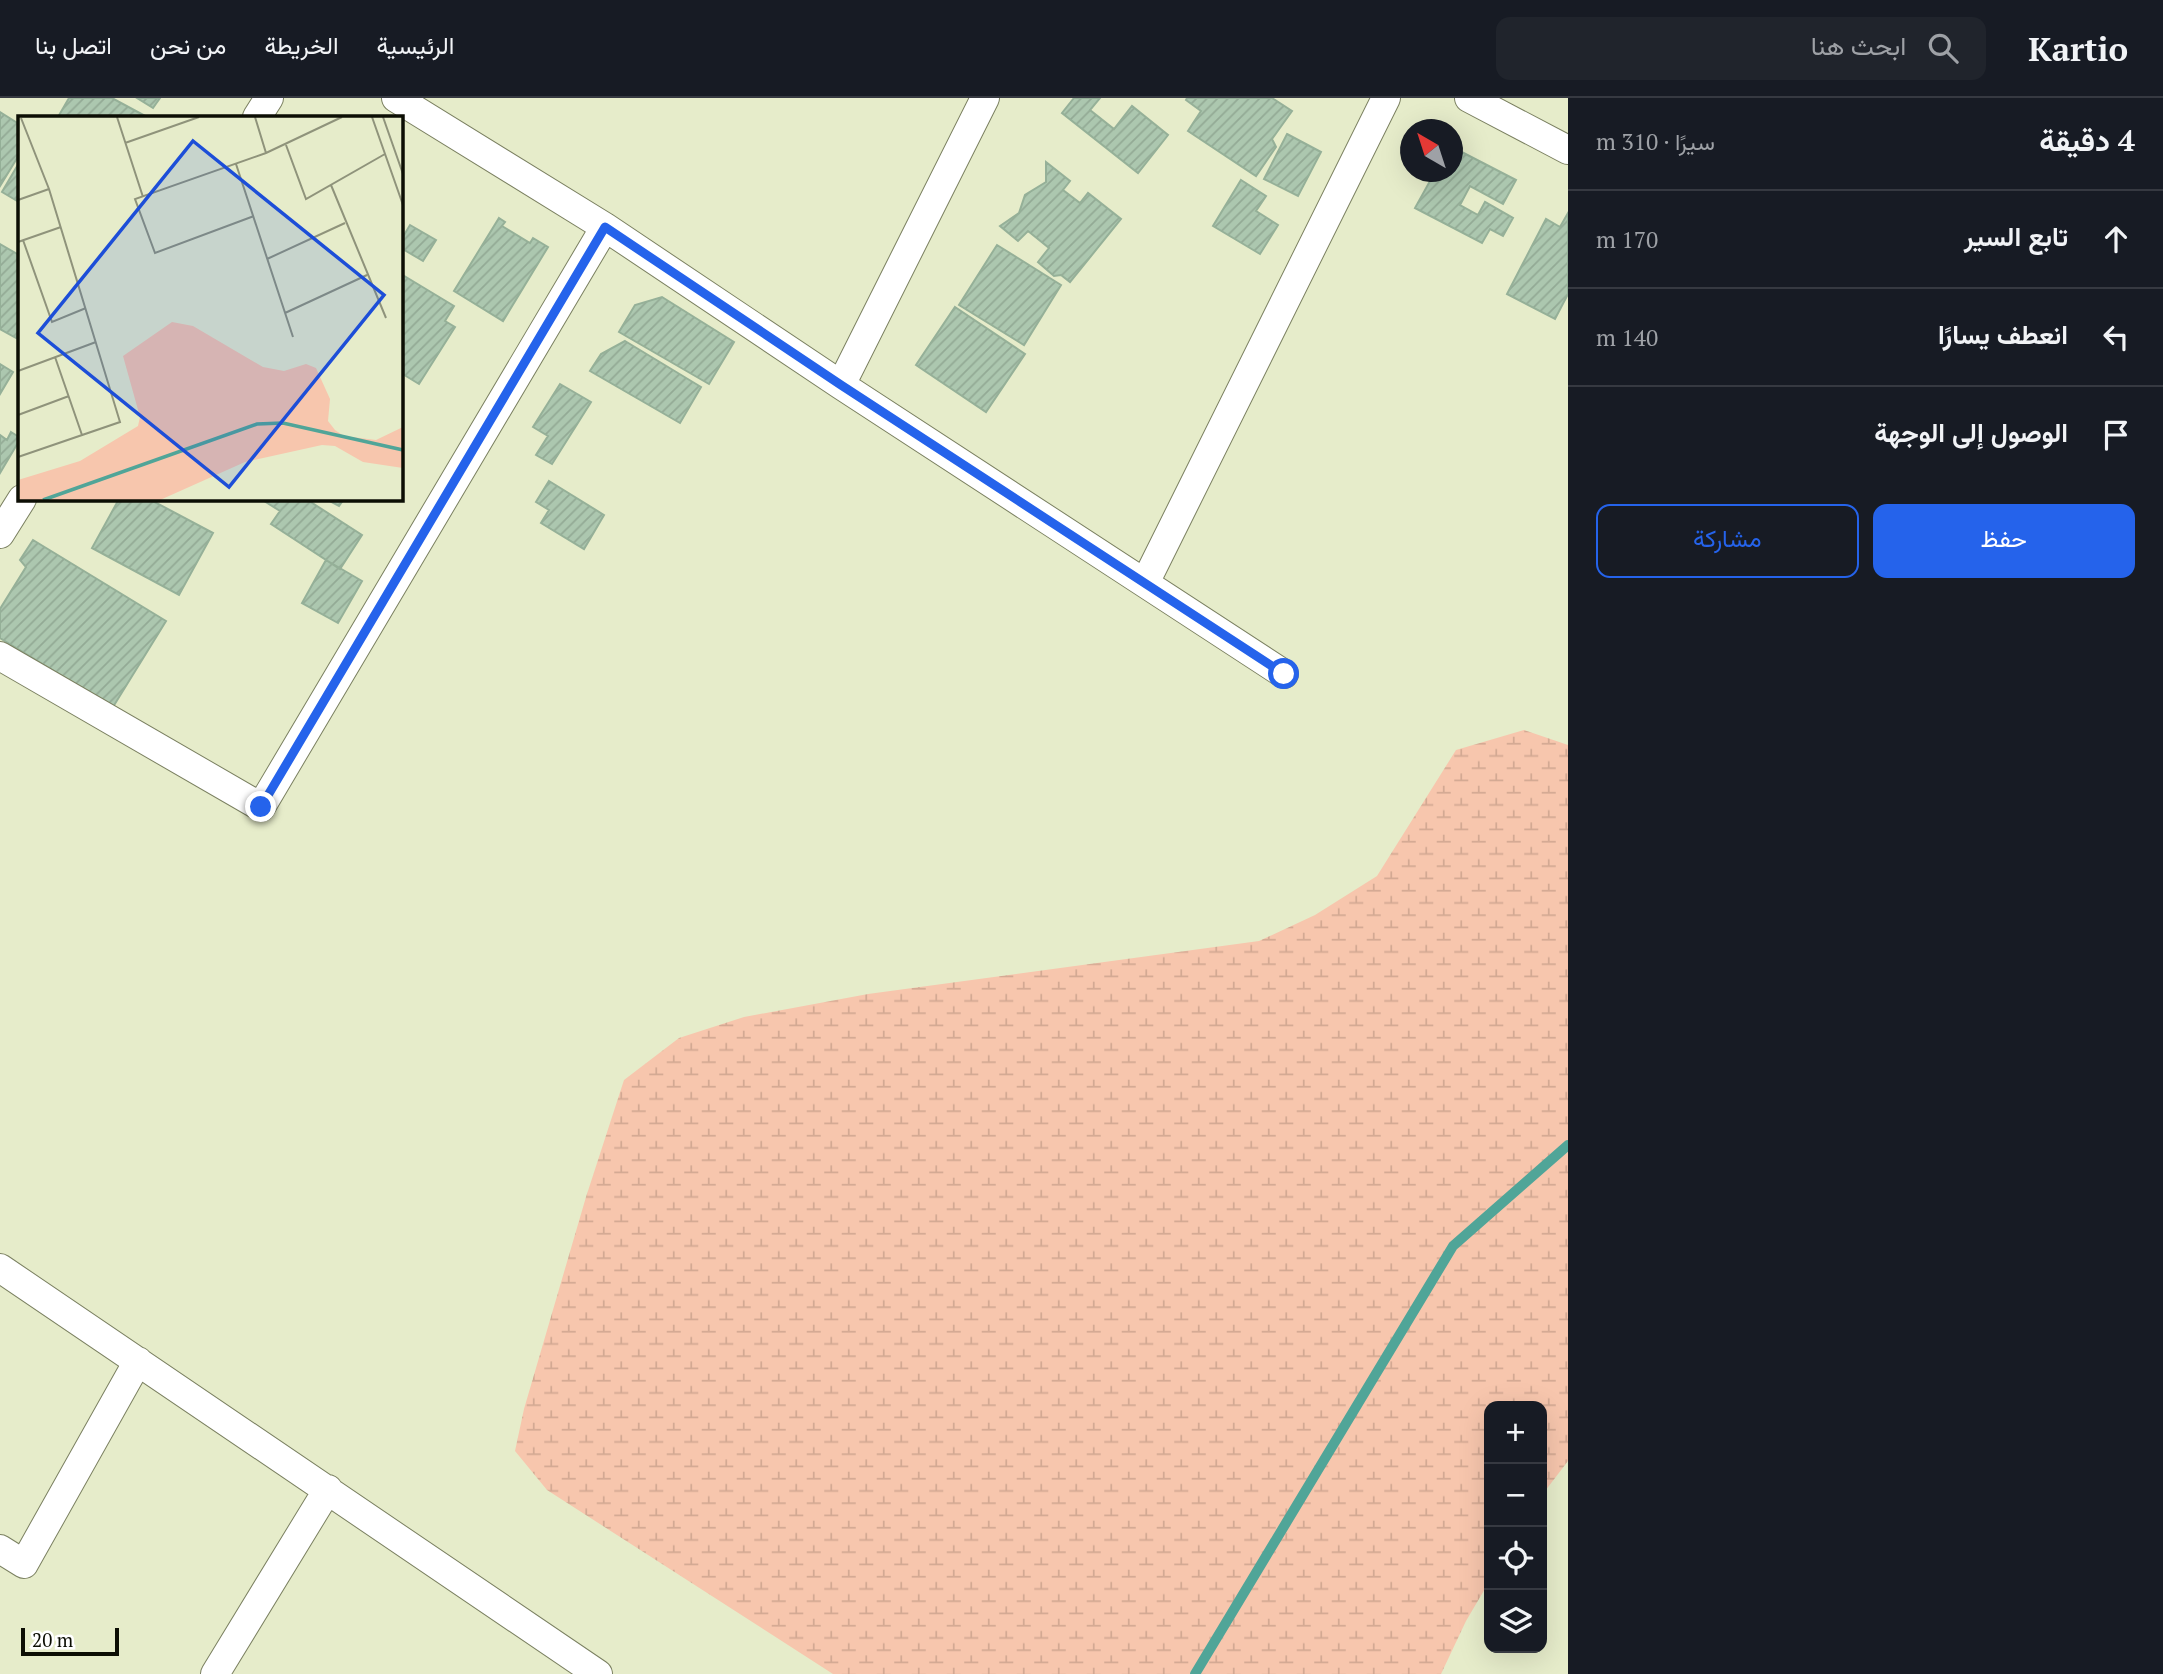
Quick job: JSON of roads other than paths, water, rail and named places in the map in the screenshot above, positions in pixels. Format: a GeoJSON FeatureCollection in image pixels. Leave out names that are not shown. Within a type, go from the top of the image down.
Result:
{"type":"FeatureCollection","features":[{"type":"Feature","properties":{"kind":"street"},"geometry":{"type":"LineString","coordinates":[[258,116],[269,98]]}},
{"type":"Feature","properties":{"kind":"street"},"geometry":{"type":"LineString","coordinates":[[396,98],[605,227],[841,385],[1284,674]]}},
{"type":"Feature","properties":{"kind":"street"},"geometry":{"type":"LineString","coordinates":[[841,385],[985,98]]}},
{"type":"Feature","properties":{"kind":"street"},"geometry":{"type":"LineString","coordinates":[[1145,583],[1386,98]]}},
{"type":"Feature","properties":{"kind":"street"},"geometry":{"type":"LineString","coordinates":[[1469,98],[1568,150]]}},
{"type":"Feature","properties":{"kind":"street"},"geometry":{"type":"LineString","coordinates":[[0,656],[261,807],[605,227]]}},
{"type":"Feature","properties":{"kind":"street"},"geometry":{"type":"LineString","coordinates":[[0,534],[21,500]]}},
{"type":"Feature","properties":{"kind":"street"},"geometry":{"type":"LineString","coordinates":[[0,1268],[598,1674]]}},
{"type":"Feature","properties":{"kind":"street"},"geometry":{"type":"LineString","coordinates":[[0,1549],[24,1564],[138,1361]]}},
{"type":"Feature","properties":{"kind":"street"},"geometry":{"type":"LineString","coordinates":[[215,1674],[328,1489]]}},
{"type":"Feature","properties":{"kind":"waterway"},"geometry":{"type":"LineString","coordinates":[[1195,1674],[1453,1246],[1568,1145]]}}]}
